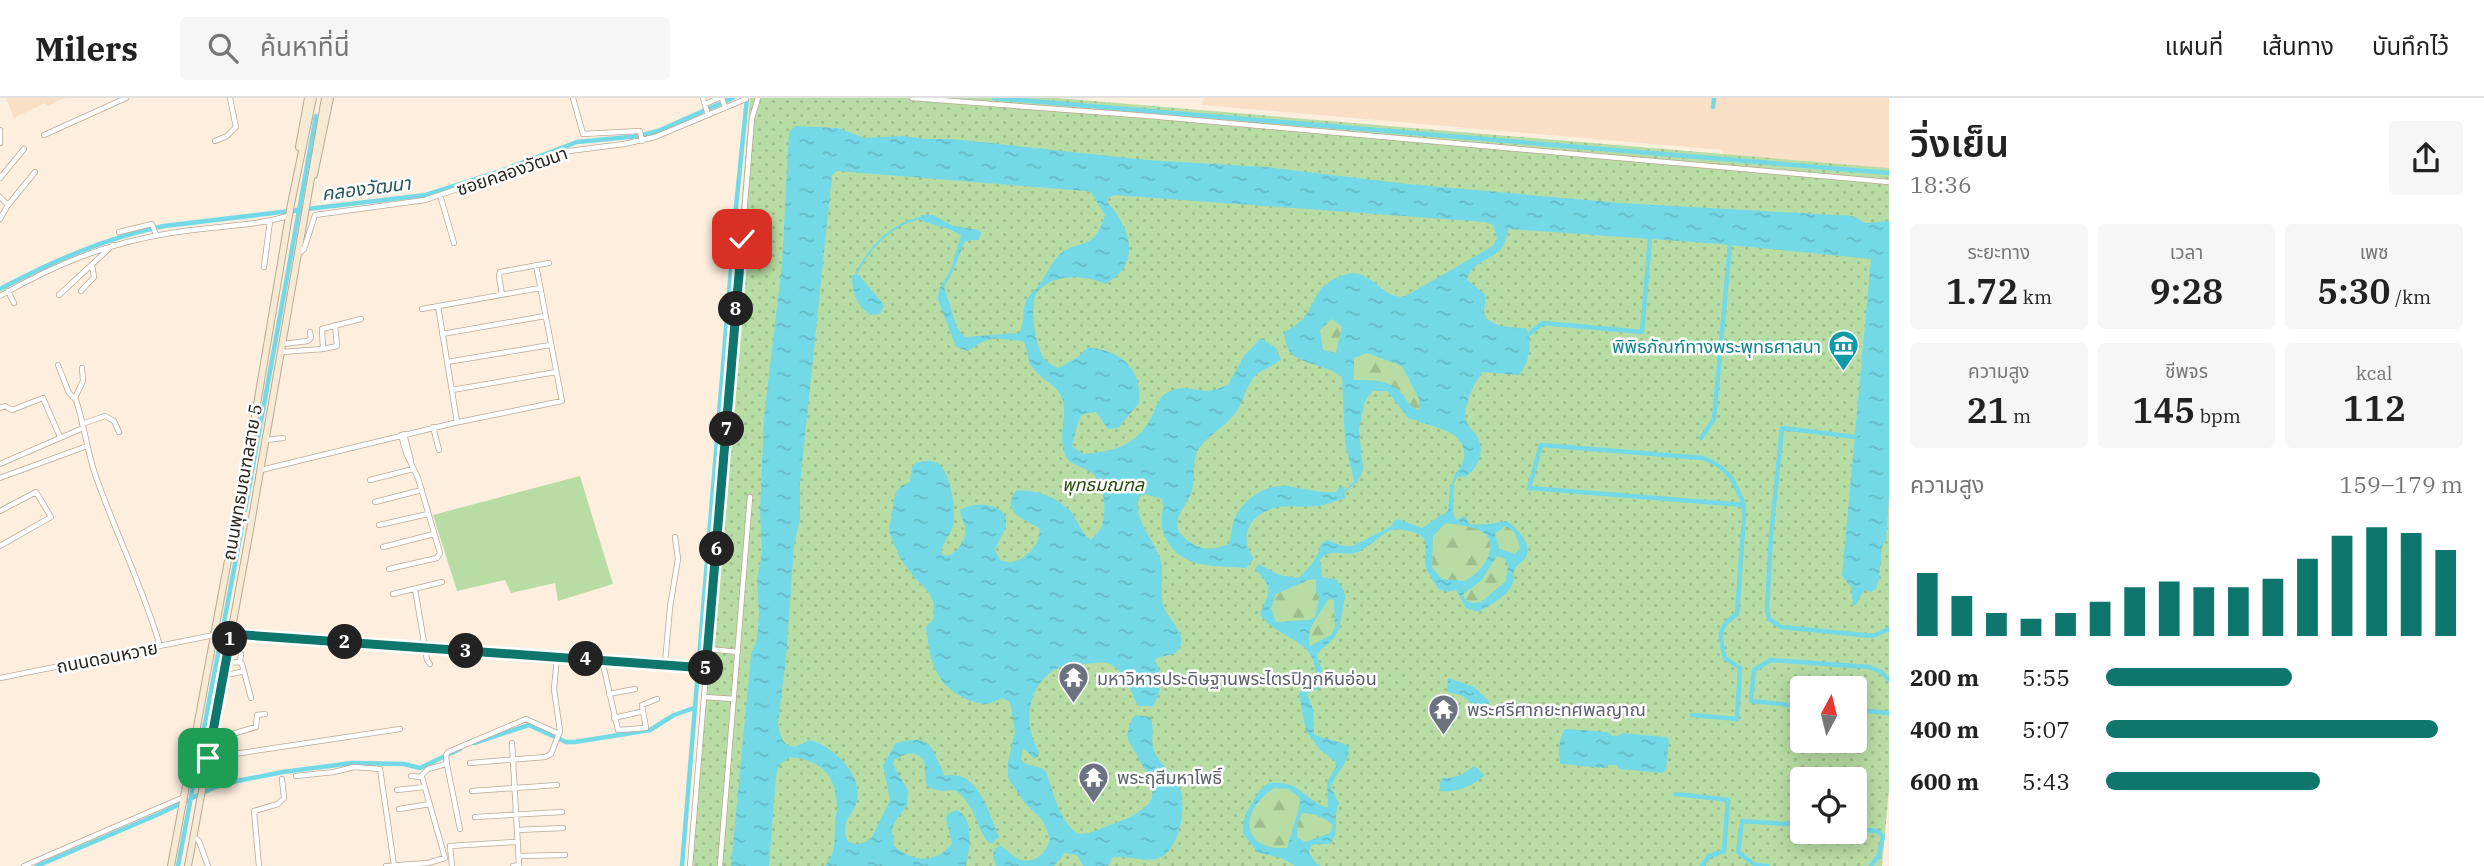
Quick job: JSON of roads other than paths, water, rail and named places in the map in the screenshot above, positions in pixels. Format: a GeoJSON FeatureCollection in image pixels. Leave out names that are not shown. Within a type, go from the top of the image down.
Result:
{"type":"FeatureCollection","features":[{"type":"Feature","properties":{"kind":"main road","name":"ถนนพุทธมณฑลสาย 5"},"geometry":{"type":"LineString","coordinates":[[171,866],[311,98]]}},
{"type":"Feature","properties":{"kind":"main road","name":"ถนนพุทธมณฑลสาย 5"},"geometry":{"type":"LineString","coordinates":[[188,866],[252,521],[325,98]]}},
{"type":"Feature","properties":{"kind":"main road"},"geometry":{"type":"LineString","coordinates":[[307,200],[320,154],[330,98]]}},
{"type":"Feature","properties":{"kind":"main road"},"geometry":{"type":"LineString","coordinates":[[236,519],[252,521]]}},
{"type":"Feature","properties":{"kind":"street"},"geometry":{"type":"LineString","coordinates":[[44,135],[126,98]]}},
{"type":"Feature","properties":{"kind":"street"},"geometry":{"type":"LineString","coordinates":[[215,141],[236,127],[230,98]]}},
{"type":"Feature","properties":{"kind":"street"},"geometry":{"type":"LineString","coordinates":[[573,98],[583,134],[641,137]]}},
{"type":"Feature","properties":{"kind":"street"},"geometry":{"type":"LineString","coordinates":[[708,114],[705,103],[721,98],[725,106]]}},
{"type":"Feature","properties":{"kind":"street"},"geometry":{"type":"LineString","coordinates":[[690,866],[752,118],[758,98]]}},
{"type":"Feature","properties":{"kind":"street"},"geometry":{"type":"LineString","coordinates":[[912,98],[1149,116],[1889,182]]}},
{"type":"Feature","properties":{"kind":"street","name":"ซอยคลองวัฒนา"},"geometry":{"type":"LineString","coordinates":[[297,255],[304,249],[315,215],[411,202],[440,195],[569,151],[641,137],[746,99]]}},
{"type":"Feature","properties":{"kind":"street"},"geometry":{"type":"LineString","coordinates":[[0,130],[0,143]]}},
{"type":"Feature","properties":{"kind":"street"},"geometry":{"type":"LineString","coordinates":[[0,178],[24,149]]}},
{"type":"Feature","properties":{"kind":"street"},"geometry":{"type":"LineString","coordinates":[[0,219],[35,172]]}},
{"type":"Feature","properties":{"kind":"street"},"geometry":{"type":"LineString","coordinates":[[440,195],[454,243]]}},
{"type":"Feature","properties":{"kind":"street"},"geometry":{"type":"LineString","coordinates":[[0,197],[8,205]]}},
{"type":"Feature","properties":{"kind":"street"},"geometry":{"type":"LineString","coordinates":[[0,296],[64,262],[155,231],[270,221],[289,216]]}},
{"type":"Feature","properties":{"kind":"street"},"geometry":{"type":"LineString","coordinates":[[264,267],[270,221]]}},
{"type":"Feature","properties":{"kind":"street"},"geometry":{"type":"LineString","coordinates":[[119,232],[150,224],[155,231]]}},
{"type":"Feature","properties":{"kind":"street"},"geometry":{"type":"LineString","coordinates":[[60,295],[113,245]]}},
{"type":"Feature","properties":{"kind":"street"},"geometry":{"type":"LineString","coordinates":[[502,295],[500,272],[549,263]]}},
{"type":"Feature","properties":{"kind":"street"},"geometry":{"type":"LineString","coordinates":[[81,291],[94,277],[92,265]]}},
{"type":"Feature","properties":{"kind":"street"},"geometry":{"type":"LineString","coordinates":[[261,470],[457,422],[562,401],[536,265]]}},
{"type":"Feature","properties":{"kind":"street"},"geometry":{"type":"LineString","coordinates":[[422,309],[540,288]]}},
{"type":"Feature","properties":{"kind":"street"},"geometry":{"type":"LineString","coordinates":[[8,291],[14,303]]}},
{"type":"Feature","properties":{"kind":"street"},"geometry":{"type":"LineString","coordinates":[[438,306],[457,422]]}},
{"type":"Feature","properties":{"kind":"street"},"geometry":{"type":"LineString","coordinates":[[442,334],[545,316]]}},
{"type":"Feature","properties":{"kind":"street"},"geometry":{"type":"LineString","coordinates":[[323,348],[322,329],[361,319]]}},
{"type":"Feature","properties":{"kind":"street"},"geometry":{"type":"LineString","coordinates":[[281,352],[337,346],[335,325]]}},
{"type":"Feature","properties":{"kind":"street"},"geometry":{"type":"LineString","coordinates":[[282,344],[308,341],[311,338],[310,332]]}},
{"type":"Feature","properties":{"kind":"street"},"geometry":{"type":"LineString","coordinates":[[447,362],[550,345]]}},
{"type":"Feature","properties":{"kind":"street"},"geometry":{"type":"LineString","coordinates":[[58,365],[69,393],[75,398],[96,477],[128,562],[146,601],[160,646]]}},
{"type":"Feature","properties":{"kind":"street"},"geometry":{"type":"LineString","coordinates":[[75,398],[83,381],[82,368]]}},
{"type":"Feature","properties":{"kind":"street"},"geometry":{"type":"LineString","coordinates":[[452,390],[556,372]]}},
{"type":"Feature","properties":{"kind":"street"},"geometry":{"type":"LineString","coordinates":[[0,408],[5,406],[12,410],[43,398],[60,437]]}},
{"type":"Feature","properties":{"kind":"street"},"geometry":{"type":"LineString","coordinates":[[0,464],[105,416],[114,421],[119,432]]}},
{"type":"Feature","properties":{"kind":"street"},"geometry":{"type":"LineString","coordinates":[[433,428],[439,450]]}},
{"type":"Feature","properties":{"kind":"street"},"geometry":{"type":"LineString","coordinates":[[389,569],[437,558],[440,551],[402,435]]}},
{"type":"Feature","properties":{"kind":"street"},"geometry":{"type":"LineString","coordinates":[[266,440],[283,438]]}},
{"type":"Feature","properties":{"kind":"street"},"geometry":{"type":"LineString","coordinates":[[0,478],[87,446]]}},
{"type":"Feature","properties":{"kind":"street"},"geometry":{"type":"LineString","coordinates":[[370,480],[413,469]]}},
{"type":"Feature","properties":{"kind":"street"},"geometry":{"type":"LineString","coordinates":[[375,502],[422,490]]}},
{"type":"Feature","properties":{"kind":"street"},"geometry":{"type":"LineString","coordinates":[[0,511],[36,492],[51,517],[0,546]]}},
{"type":"Feature","properties":{"kind":"street"},"geometry":{"type":"LineString","coordinates":[[720,866],[750,497]]}},
{"type":"Feature","properties":{"kind":"street"},"geometry":{"type":"LineString","coordinates":[[379,525],[428,514]]}},
{"type":"Feature","properties":{"kind":"street"},"geometry":{"type":"LineString","coordinates":[[383,547],[434,534]]}},
{"type":"Feature","properties":{"kind":"street"},"geometry":{"type":"LineString","coordinates":[[665,663],[678,559],[675,537]]}},
{"type":"Feature","properties":{"kind":"street"},"geometry":{"type":"LineString","coordinates":[[393,594],[442,582]]}},
{"type":"Feature","properties":{"kind":"street"},"geometry":{"type":"LineString","coordinates":[[415,589],[430,664]]}},
{"type":"Feature","properties":{"kind":"street"},"geometry":{"type":"LineString","coordinates":[[231,634],[706,668]]}},
{"type":"Feature","properties":{"kind":"street","name":"ถนนดอนหวาย"},"geometry":{"type":"LineString","coordinates":[[0,678],[214,635]]}},
{"type":"Feature","properties":{"kind":"street"},"geometry":{"type":"LineString","coordinates":[[708,649],[738,652]]}},
{"type":"Feature","properties":{"kind":"street"},"geometry":{"type":"LineString","coordinates":[[241,654],[240,662],[251,698]]}},
{"type":"Feature","properties":{"kind":"street"},"geometry":{"type":"LineString","coordinates":[[470,763],[549,756],[558,736],[554,689],[557,657]]}},
{"type":"Feature","properties":{"kind":"street"},"geometry":{"type":"LineString","coordinates":[[602,660],[614,718],[620,731],[646,728],[642,705],[657,699]]}},
{"type":"Feature","properties":{"kind":"street"},"geometry":{"type":"LineString","coordinates":[[226,663],[240,662]]}},
{"type":"Feature","properties":{"kind":"street"},"geometry":{"type":"LineString","coordinates":[[232,674],[244,671]]}},
{"type":"Feature","properties":{"kind":"street"},"geometry":{"type":"LineString","coordinates":[[610,694],[635,689]]}},
{"type":"Feature","properties":{"kind":"street"},"geometry":{"type":"LineString","coordinates":[[704,697],[734,699]]}},
{"type":"Feature","properties":{"kind":"street"},"geometry":{"type":"LineString","coordinates":[[614,718],[640,712]]}},
{"type":"Feature","properties":{"kind":"street"},"geometry":{"type":"LineString","coordinates":[[212,740],[256,727],[257,715],[265,714]]}},
{"type":"Feature","properties":{"kind":"street"},"geometry":{"type":"LineString","coordinates":[[460,829],[446,764],[448,752],[526,719],[558,736]]}},
{"type":"Feature","properties":{"kind":"street"},"geometry":{"type":"LineString","coordinates":[[208,758],[400,729]]}},
{"type":"Feature","properties":{"kind":"street"},"geometry":{"type":"LineString","coordinates":[[512,743],[516,842],[519,856],[519,865],[513,866]]}},
{"type":"Feature","properties":{"kind":"street"},"geometry":{"type":"LineString","coordinates":[[411,776],[421,776],[428,769],[446,764]]}},
{"type":"Feature","properties":{"kind":"street"},"geometry":{"type":"LineString","coordinates":[[296,776],[334,772],[351,767],[380,769],[394,865]]}},
{"type":"Feature","properties":{"kind":"street"},"geometry":{"type":"LineString","coordinates":[[386,866],[428,865],[446,856],[421,776]]}},
{"type":"Feature","properties":{"kind":"street"},"geometry":{"type":"LineString","coordinates":[[259,866],[254,811],[278,804],[284,799],[282,779]]}},
{"type":"Feature","properties":{"kind":"street"},"geometry":{"type":"LineString","coordinates":[[472,791],[557,785]]}},
{"type":"Feature","properties":{"kind":"street"},"geometry":{"type":"LineString","coordinates":[[397,790],[424,787]]}},
{"type":"Feature","properties":{"kind":"street"},"geometry":{"type":"LineString","coordinates":[[24,866],[184,797]]}},
{"type":"Feature","properties":{"kind":"street"},"geometry":{"type":"LineString","coordinates":[[399,809],[430,804]]}},
{"type":"Feature","properties":{"kind":"street"},"geometry":{"type":"LineString","coordinates":[[475,817],[562,812]]}},
{"type":"Feature","properties":{"kind":"street"},"geometry":{"type":"LineString","coordinates":[[517,830],[563,828]]}},
{"type":"Feature","properties":{"kind":"street"},"geometry":{"type":"LineString","coordinates":[[194,837],[199,841],[208,866]]}},
{"type":"Feature","properties":{"kind":"street"},"geometry":{"type":"LineString","coordinates":[[452,866],[450,846],[516,842]]}},
{"type":"Feature","properties":{"kind":"street"},"geometry":{"type":"LineString","coordinates":[[519,856],[565,855]]}},
{"type":"Feature","properties":{"kind":"water"},"geometry":{"type":"Polygon","coordinates":[[[795,126],[838,128],[865,138],[904,136],[952,139],[1147,160],[1265,167],[1407,184],[1621,203],[1853,216],[1865,223],[1889,221],[1889,496],[1886,540],[1882,547],[1876,589],[1871,592],[1864,590],[1853,606],[1851,587],[1842,576],[1871,259],[1721,244],[1509,229],[1502,248],[1476,266],[1467,280],[1485,294],[1484,312],[1490,321],[1501,326],[1526,328],[1530,340],[1529,352],[1519,375],[1483,372],[1473,388],[1466,414],[1467,423],[1477,436],[1481,449],[1476,466],[1464,477],[1453,477],[1464,458],[1464,450],[1457,438],[1409,419],[1387,391],[1373,391],[1365,401],[1359,429],[1363,470],[1357,483],[1354,481],[1345,442],[1342,377],[1292,354],[1287,347],[1284,333],[1302,320],[1320,290],[1331,281],[1346,274],[1359,274],[1391,295],[1404,297],[1493,246],[1497,238],[1493,225],[1485,222],[1114,195],[1108,198],[1108,203],[1122,224],[1129,246],[1124,267],[1105,284],[1070,277],[1053,281],[1038,291],[1033,305],[1036,336],[1041,354],[1047,362],[1058,368],[1078,357],[1088,347],[1100,349],[1127,363],[1137,380],[1139,403],[1118,428],[1108,429],[1096,412],[1083,414],[1078,422],[1072,446],[1083,454],[1123,446],[1145,428],[1159,402],[1170,391],[1181,388],[1210,391],[1228,385],[1244,356],[1261,338],[1276,348],[1281,360],[1254,377],[1234,415],[1199,448],[1191,494],[1179,516],[1178,529],[1193,544],[1207,549],[1215,548],[1229,544],[1239,510],[1250,498],[1264,490],[1288,486],[1337,492],[1344,487],[1345,498],[1318,506],[1279,507],[1261,514],[1254,519],[1247,533],[1249,550],[1254,559],[1246,568],[1208,565],[1186,559],[1169,544],[1163,531],[1162,499],[1145,494],[1139,497],[1139,514],[1161,562],[1163,605],[1180,634],[1180,648],[1155,660],[1161,683],[1153,706],[1138,706],[1123,676],[1109,664],[1073,663],[1055,669],[1037,688],[1032,700],[1030,727],[1039,752],[1038,757],[1034,758],[1023,748],[1021,759],[1025,764],[1042,768],[1046,772],[1058,806],[1071,828],[1078,834],[1089,833],[1131,817],[1149,804],[1153,783],[1127,735],[1132,718],[1136,715],[1150,717],[1155,753],[1176,780],[1181,792],[1182,812],[1178,834],[1168,852],[1156,859],[1113,857],[1108,866],[1083,866],[1077,855],[1065,853],[1054,866],[996,866],[993,855],[995,848],[1001,846],[1018,859],[1026,861],[1043,852],[1050,838],[1043,821],[1025,803],[1008,778],[1008,762],[1015,732],[1010,702],[1002,698],[984,704],[966,699],[947,686],[936,670],[929,650],[926,627],[934,618],[933,601],[900,558],[889,532],[895,494],[901,486],[910,482],[915,463],[937,463],[946,474],[952,492],[954,512],[953,526],[941,552],[943,555],[952,553],[963,540],[965,527],[960,510],[973,505],[989,505],[1001,511],[1005,517],[1005,528],[995,550],[1000,560],[1009,562],[1028,554],[1040,533],[1039,528],[1021,518],[1012,509],[1012,498],[1016,491],[1038,493],[1061,503],[1072,513],[1082,531],[1091,540],[1103,522],[1104,501],[1095,476],[1067,459],[1062,442],[1063,401],[1054,387],[1031,366],[1023,341],[989,339],[968,351],[956,347],[938,300],[939,289],[950,271],[961,236],[920,220],[921,215],[933,215],[953,226],[979,230],[981,233],[979,240],[965,241],[944,287],[957,328],[965,337],[1019,333],[1026,301],[1057,257],[1090,240],[1105,215],[1091,192],[1086,191],[837,171],[832,175],[800,484],[800,518],[794,546],[786,659],[778,723],[780,732],[783,741],[790,746],[794,747],[810,740],[819,743],[837,755],[851,771],[858,791],[857,801],[845,829],[848,842],[858,844],[872,837],[890,800],[883,765],[896,743],[917,740],[929,745],[933,750],[945,776],[956,775],[974,786],[986,805],[999,837],[991,844],[986,839],[973,811],[963,796],[955,790],[929,788],[924,760],[910,754],[894,760],[893,765],[908,790],[907,806],[892,829],[894,846],[917,858],[939,855],[952,843],[947,814],[957,810],[967,821],[969,828],[966,866],[825,866],[834,846],[837,808],[834,787],[818,766],[790,757],[779,765],[776,777],[769,866],[731,866],[751,655],[757,639],[759,614],[757,579],[762,553],[760,512],[764,417],[782,264],[789,132],[795,126]],[[1332,319],[1320,330],[1323,350],[1336,353],[1342,327],[1332,319]],[[1367,353],[1354,358],[1354,380],[1392,386],[1411,406],[1419,410],[1419,399],[1402,366],[1367,353]]]}},
{"type":"Feature","properties":{"kind":"water"},"geometry":{"type":"Polygon","coordinates":[[[852,275],[859,275],[884,305],[880,314],[870,315],[861,307],[854,292],[852,275]]]}},
{"type":"Feature","properties":{"kind":"water"},"geometry":{"type":"Polygon","coordinates":[[[1450,485],[1454,485],[1453,512],[1456,520],[1465,516],[1469,524],[1479,525],[1506,521],[1519,531],[1528,552],[1515,569],[1510,589],[1478,612],[1466,608],[1456,590],[1447,592],[1438,589],[1425,564],[1426,546],[1422,537],[1403,530],[1387,532],[1355,553],[1329,553],[1320,560],[1322,577],[1337,580],[1345,597],[1339,629],[1334,638],[1317,654],[1325,682],[1322,687],[1307,694],[1313,709],[1314,734],[1349,747],[1347,759],[1331,788],[1339,803],[1335,834],[1330,844],[1311,846],[1309,853],[1321,866],[1295,866],[1281,858],[1257,852],[1243,833],[1243,824],[1259,791],[1268,783],[1289,785],[1328,808],[1327,782],[1336,767],[1335,761],[1320,750],[1306,731],[1299,694],[1315,676],[1314,663],[1303,646],[1274,628],[1260,613],[1268,590],[1265,581],[1255,569],[1259,564],[1279,575],[1298,578],[1312,563],[1321,544],[1327,540],[1343,546],[1353,546],[1392,526],[1397,519],[1422,528],[1448,511],[1450,485]],[[1446,523],[1433,536],[1432,567],[1442,579],[1465,581],[1478,571],[1488,557],[1491,547],[1486,534],[1472,527],[1446,523]],[[1505,526],[1495,534],[1500,549],[1515,554],[1520,548],[1516,535],[1509,528],[1505,526]],[[1497,556],[1481,581],[1463,594],[1465,600],[1472,603],[1481,602],[1506,581],[1508,565],[1505,559],[1497,556]],[[1316,579],[1276,594],[1271,608],[1276,622],[1309,620],[1315,617],[1319,597],[1316,579]],[[1328,600],[1309,634],[1310,646],[1331,635],[1335,627],[1334,600],[1328,600]],[[1275,788],[1255,806],[1250,817],[1252,836],[1271,847],[1287,848],[1300,798],[1289,789],[1275,788]],[[1302,813],[1297,837],[1305,842],[1330,833],[1333,826],[1319,816],[1302,813]]]}},
{"type":"Feature","properties":{"kind":"water"},"geometry":{"type":"Polygon","coordinates":[[[1448,678],[1474,687],[1490,702],[1479,710],[1463,696],[1447,692],[1448,678]]]}},
{"type":"Feature","properties":{"kind":"water"},"geometry":{"type":"Polygon","coordinates":[[[1565,729],[1608,732],[1612,736],[1622,733],[1666,737],[1669,740],[1666,770],[1662,773],[1619,769],[1616,765],[1604,768],[1561,764],[1559,746],[1565,729]]]}},
{"type":"Feature","properties":{"kind":"water"},"geometry":{"type":"Polygon","coordinates":[[[1475,766],[1484,775],[1475,783],[1457,790],[1439,791],[1441,779],[1459,776],[1475,766]]]}},
{"type":"Feature","properties":{"kind":"waterway","name":"คลองวัฒนา"},"geometry":{"type":"LineString","coordinates":[[0,289],[80,252],[142,231],[164,226],[426,195],[498,172],[577,142],[639,136],[658,131],[733,98]]}},
{"type":"Feature","properties":{"kind":"waterway"},"geometry":{"type":"LineString","coordinates":[[682,866],[747,98]]}},
{"type":"Feature","properties":{"kind":"waterway"},"geometry":{"type":"LineString","coordinates":[[994,98],[1889,173]]}},
{"type":"Feature","properties":{"kind":"waterway"},"geometry":{"type":"LineString","coordinates":[[1713,107],[1714,98]]}},
{"type":"Feature","properties":{"kind":"waterway"},"geometry":{"type":"LineString","coordinates":[[245,510],[316,116]]}},
{"type":"Feature","properties":{"kind":"waterway"},"geometry":{"type":"LineString","coordinates":[[856,274],[867,255],[882,238],[909,221],[920,218]]}},
{"type":"Feature","properties":{"kind":"waterway"},"geometry":{"type":"LineString","coordinates":[[1529,334],[1543,323],[1642,332],[1650,239]]}},
{"type":"Feature","properties":{"kind":"waterway"},"geometry":{"type":"LineString","coordinates":[[1701,438],[1714,419],[1730,245]]}},
{"type":"Feature","properties":{"kind":"waterway"},"geometry":{"type":"LineString","coordinates":[[1855,437],[1782,428],[1771,535],[1767,610],[1769,619],[1781,627],[1873,636],[1889,629]]}},
{"type":"Feature","properties":{"kind":"waterway"},"geometry":{"type":"LineString","coordinates":[[1541,445],[1703,458],[1719,466],[1730,476],[1744,505],[1529,488],[1541,445]]}},
{"type":"Feature","properties":{"kind":"waterway"},"geometry":{"type":"LineString","coordinates":[[1452,485],[1456,477]]}},
{"type":"Feature","properties":{"kind":"waterway"},"geometry":{"type":"LineString","coordinates":[[1345,491],[1355,482]]}},
{"type":"Feature","properties":{"kind":"waterway"},"geometry":{"type":"LineString","coordinates":[[1744,505],[1744,513]]}},
{"type":"Feature","properties":{"kind":"waterway"},"geometry":{"type":"LineString","coordinates":[[1692,715],[1737,719],[1740,668],[1725,658],[1721,633],[1726,623],[1737,614],[1744,517]]}},
{"type":"Feature","properties":{"kind":"waterway"},"geometry":{"type":"LineString","coordinates":[[178,866],[242,527]]}},
{"type":"Feature","properties":{"kind":"waterway"},"geometry":{"type":"LineString","coordinates":[[1790,705],[1751,701],[1754,670],[1771,660],[1869,667],[1881,672],[1889,680]]}},
{"type":"Feature","properties":{"kind":"waterway"},"geometry":{"type":"LineString","coordinates":[[474,743],[529,725],[566,742],[575,742],[650,730],[674,715],[694,708]]}},
{"type":"Feature","properties":{"kind":"waterway"},"geometry":{"type":"LineString","coordinates":[[1867,711],[1889,713]]}},
{"type":"Feature","properties":{"kind":"waterway"},"geometry":{"type":"LineString","coordinates":[[37,866],[215,787],[283,772],[352,763],[404,764],[420,768],[460,749]]}},
{"type":"Feature","properties":{"kind":"waterway"},"geometry":{"type":"LineString","coordinates":[[1676,794],[1728,800],[1724,851],[1709,856],[1702,866]]}},
{"type":"Feature","properties":{"kind":"waterway"},"geometry":{"type":"LineString","coordinates":[[1768,866],[1755,865],[1738,852],[1742,821],[1790,824]]}},
{"type":"Feature","properties":{"kind":"waterway"},"geometry":{"type":"LineString","coordinates":[[1867,830],[1877,831],[1883,836],[1879,855],[1871,866]]}},
{"type":"Feature","properties":{"kind":"place","name":"พิพิธภัณฑ์ทางพระพุทธศาสนา"},"geometry":{"type":"Point","coordinates":[1844,373]}},
{"type":"Feature","properties":{"kind":"place","name":"มหาวิหารประดิษฐานพระไตรปิฏกหินอ่อน"},"geometry":{"type":"Point","coordinates":[1074,705]}},
{"type":"Feature","properties":{"kind":"place","name":"พระศรีศากยะทศพลญาณ"},"geometry":{"type":"Point","coordinates":[1444,736]}},
{"type":"Feature","properties":{"kind":"place","name":"พระฤสีมหาโพธิ์"},"geometry":{"type":"Point","coordinates":[1094,804]}},
{"type":"Feature","properties":{"kind":"park label","name":"พุทธมณฑล"},"geometry":{"type":"Point","coordinates":[1103,484]}}]}
